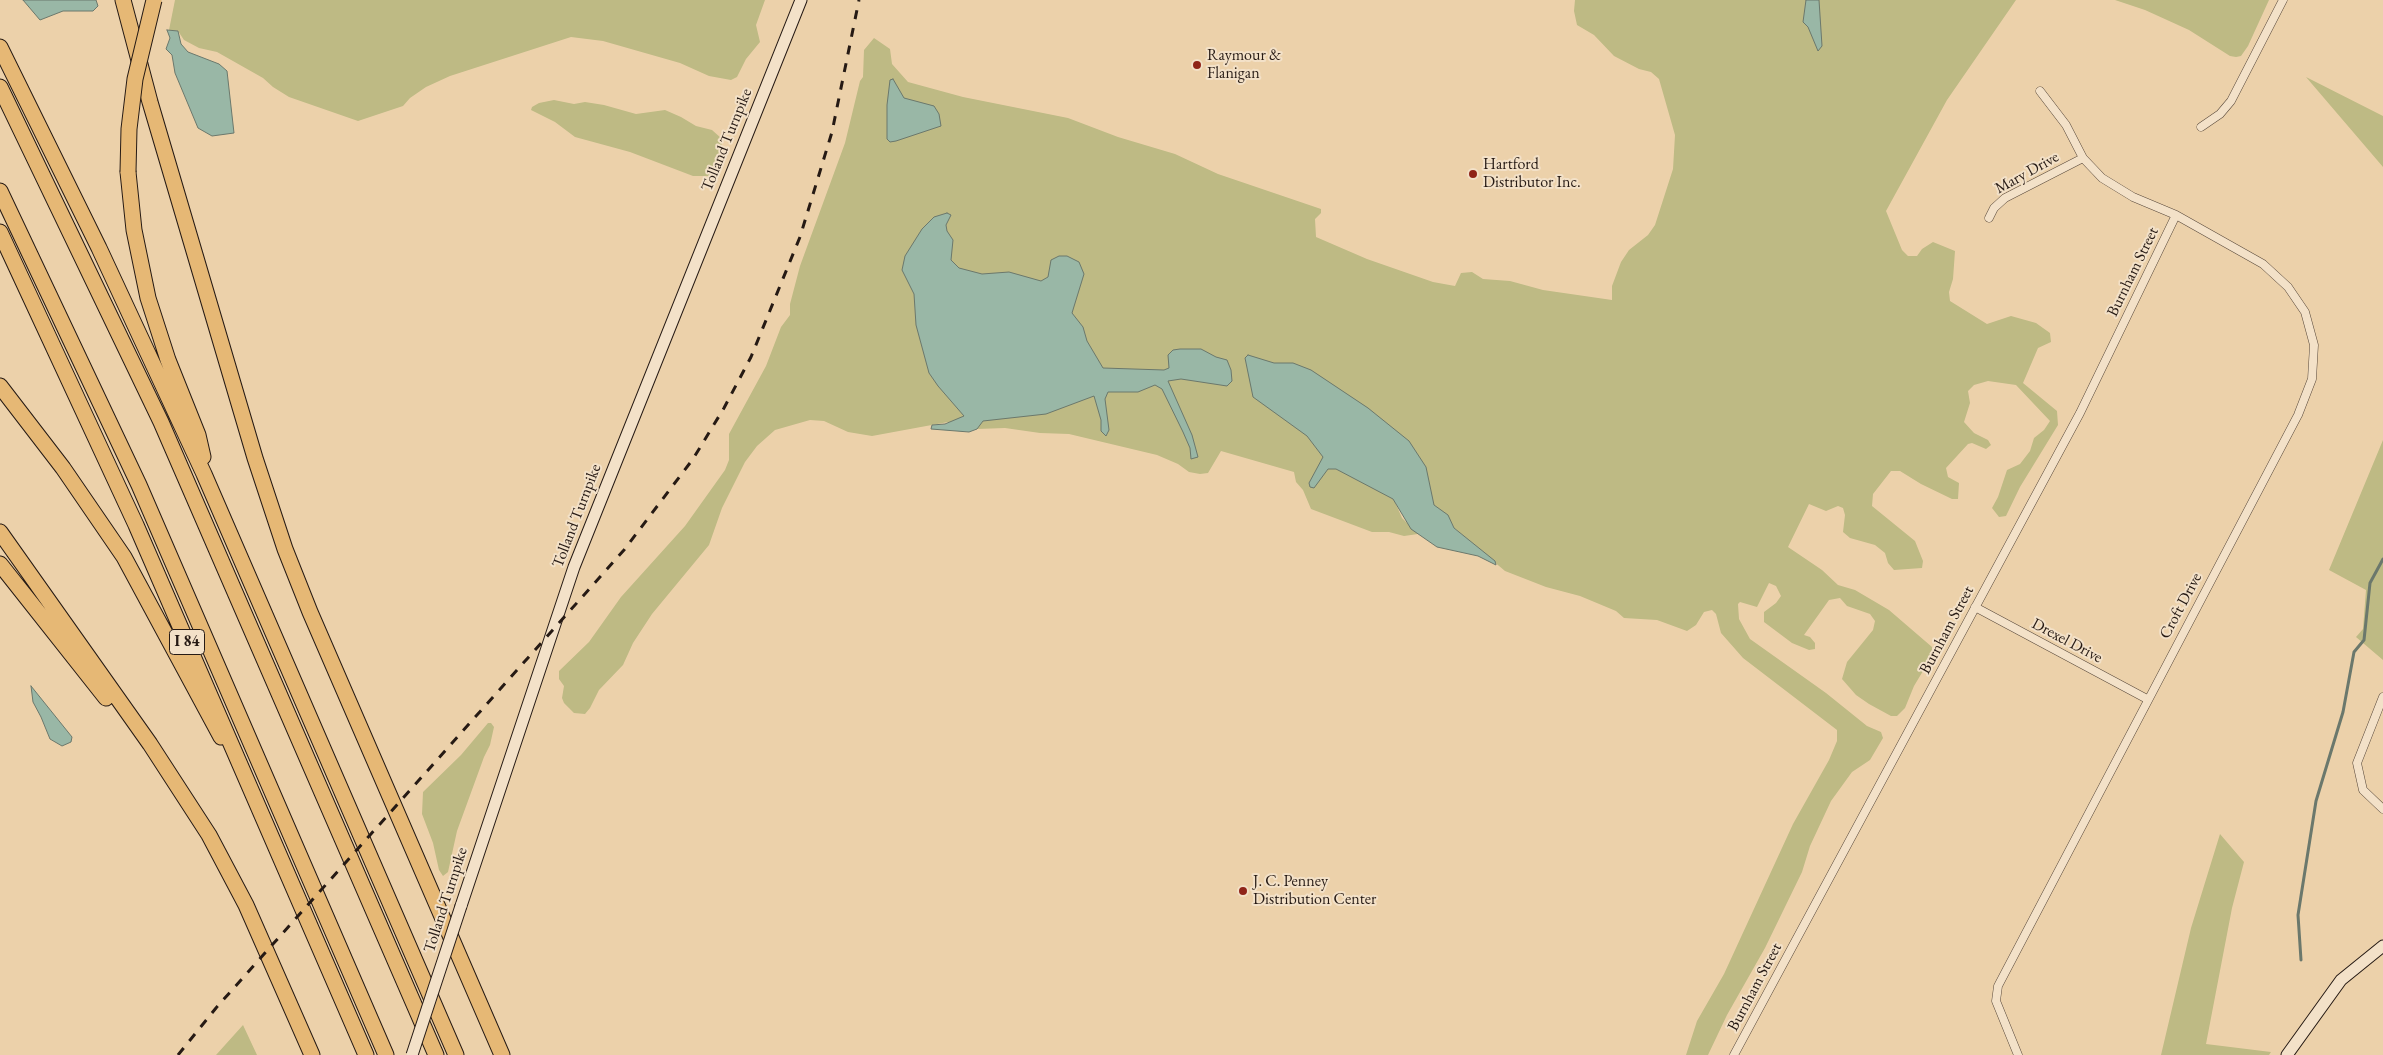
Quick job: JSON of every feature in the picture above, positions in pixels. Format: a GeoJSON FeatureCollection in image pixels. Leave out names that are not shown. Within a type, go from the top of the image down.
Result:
{"type":"FeatureCollection","features":[{"type":"Feature","properties":{"kind":"highway"},"geometry":{"type":"LineString","coordinates":[[154,0],[134,79],[129,129],[128,172],[134,230],[148,298],[168,360],[198,435],[204,474]]}},
{"type":"Feature","properties":{"kind":"highway"},"geometry":{"type":"LineString","coordinates":[[123,2],[278,528],[310,612],[502,1055]]}},
{"type":"Feature","properties":{"kind":"highway"},"geometry":{"type":"LineString","coordinates":[[0,47],[107,265],[204,474],[456,1055]]}},
{"type":"Feature","properties":{"kind":"highway"},"geometry":{"type":"LineString","coordinates":[[0,88],[169,440],[436,1055]]}},
{"type":"Feature","properties":{"kind":"highway"},"geometry":{"type":"LineString","coordinates":[[0,191],[139,485],[386,1055]]}},
{"type":"Feature","properties":{"kind":"highway","name":"I 84"},"geometry":{"type":"LineString","coordinates":[[0,232],[110,465],[366,1055]]}},
{"type":"Feature","properties":{"kind":"highway"},"geometry":{"type":"LineString","coordinates":[[0,386],[63,468],[112,539],[155,612],[209,719],[238,759]]}},
{"type":"Feature","properties":{"kind":"highway"},"geometry":{"type":"LineString","coordinates":[[0,532],[150,744],[201,822],[238,887],[312,1055]]}},
{"type":"Feature","properties":{"kind":"highway"},"geometry":{"type":"LineString","coordinates":[[0,564],[170,776]]}},
{"type":"Feature","properties":{"kind":"main road","name":"Tolland Turnpike"},"geometry":{"type":"LineString","coordinates":[[412,1055],[574,567],[801,0]]}},
{"type":"Feature","properties":{"kind":"main road"},"geometry":{"type":"LineString","coordinates":[[2287,1055],[2342,980],[2383,946]]}},
{"type":"Feature","properties":{"kind":"street"},"geometry":{"type":"LineString","coordinates":[[2201,127],[2220,114],[2231,101],[2283,0]]}},
{"type":"Feature","properties":{"kind":"street","name":"Croft Drive"},"geometry":{"type":"LineString","coordinates":[[2018,1055],[1996,1001],[1998,986],[2147,698],[2298,415],[2312,379],[2314,345],[2306,312],[2288,286],[2263,264],[2176,215],[2117,189],[2102,178],[2083,158],[2066,125],[2040,91]]}},
{"type":"Feature","properties":{"kind":"street","name":"Mary Drive"},"geometry":{"type":"LineString","coordinates":[[1989,218],[1994,208],[2005,198],[2083,158]]}},
{"type":"Feature","properties":{"kind":"street","name":"Burnham Street"},"geometry":{"type":"LineString","coordinates":[[1734,1055],[2080,413],[2176,215]]}},
{"type":"Feature","properties":{"kind":"street","name":"Drexel Drive"},"geometry":{"type":"LineString","coordinates":[[1975,607],[2147,698]]}},
{"type":"Feature","properties":{"kind":"street"},"geometry":{"type":"LineString","coordinates":[[2383,697],[2357,763],[2363,790],[2383,809]]}},
{"type":"Feature","properties":{"kind":"shaded area"},"geometry":{"type":"Polygon","coordinates":[[[23,0],[96,0],[98,6],[93,11],[63,11],[40,20],[23,0]]]}},
{"type":"Feature","properties":{"kind":"shaded area"},"geometry":{"type":"Polygon","coordinates":[[[175,0],[765,0],[756,25],[760,42],[746,59],[737,77],[731,80],[709,76],[680,63],[603,41],[571,37],[450,76],[426,87],[410,98],[403,106],[358,121],[289,97],[263,78],[217,52],[199,48],[184,40],[178,31],[169,30],[175,0]]]}},
{"type":"Feature","properties":{"kind":"shaded area"},"geometry":{"type":"Polygon","coordinates":[[[1575,0],[2016,0],[1947,100],[1886,211],[1902,250],[1908,256],[1917,256],[1922,249],[1933,242],[1955,251],[1953,279],[1949,292],[1950,301],[1987,324],[2011,316],[2036,323],[2050,333],[2051,342],[2038,348],[2023,383],[2057,411],[2058,425],[2020,487],[2006,516],[1999,517],[1992,508],[1998,497],[2007,470],[2020,464],[2030,451],[2034,438],[2044,430],[2050,421],[2016,385],[1988,381],[1974,385],[1968,391],[1970,403],[1964,422],[1974,433],[1988,440],[1991,445],[1986,449],[1972,443],[1968,444],[1946,468],[1948,477],[1959,483],[1958,499],[1952,499],[1900,471],[1891,471],[1873,494],[1872,506],[1915,541],[1923,561],[1922,568],[1894,570],[1888,563],[1885,553],[1875,545],[1850,538],[1843,532],[1845,515],[1843,508],[1838,506],[1826,511],[1809,504],[1788,547],[1822,570],[1838,585],[1855,590],[1889,610],[1932,647],[1932,656],[1914,686],[1905,708],[1897,716],[1891,716],[1869,704],[1856,695],[1842,679],[1847,662],[1873,630],[1875,621],[1870,614],[1847,606],[1840,598],[1829,600],[1804,635],[1810,637],[1815,643],[1815,649],[1809,650],[1792,643],[1764,622],[1764,612],[1776,603],[1781,596],[1776,586],[1769,583],[1757,607],[1740,602],[1738,604],[1739,619],[1750,639],[1826,693],[1867,726],[1881,732],[1883,738],[1870,760],[1852,772],[1831,801],[1810,846],[1802,872],[1765,948],[1727,1015],[1708,1055],[1686,1055],[1697,1021],[1724,974],[1793,824],[1829,760],[1837,741],[1837,730],[1743,658],[1721,633],[1716,614],[1712,610],[1704,612],[1696,625],[1687,631],[1657,620],[1624,618],[1616,611],[1580,596],[1546,587],[1505,571],[1454,528],[1449,518],[1395,502],[1402,518],[1418,534],[1404,536],[1389,532],[1372,532],[1311,509],[1303,490],[1296,482],[1294,472],[1221,451],[1208,473],[1200,474],[1189,472],[1178,464],[1157,455],[1069,434],[1040,433],[1005,428],[977,429],[980,424],[948,422],[872,436],[848,432],[824,421],[810,420],[775,430],[757,446],[745,462],[722,508],[709,545],[652,614],[633,643],[623,665],[599,690],[585,714],[574,713],[564,703],[562,698],[564,686],[559,679],[559,671],[589,642],[621,597],[685,526],[725,470],[729,460],[729,434],[766,366],[781,327],[790,315],[790,304],[800,266],[845,143],[860,81],[863,77],[864,50],[874,38],[890,49],[892,64],[908,82],[963,97],[1068,118],[1118,137],[1175,154],[1218,174],[1321,209],[1321,213],[1315,219],[1316,237],[1367,259],[1433,282],[1455,286],[1461,273],[1472,272],[1483,279],[1510,281],[1543,290],[1612,300],[1612,286],[1621,262],[1629,250],[1648,235],[1655,225],[1673,169],[1675,135],[1659,79],[1651,72],[1639,69],[1614,56],[1594,35],[1577,25],[1574,11],[1575,0]]]}},
{"type":"Feature","properties":{"kind":"shaded area"},"geometry":{"type":"Polygon","coordinates":[[[1806,0],[1819,0],[1822,46],[1818,51],[1808,27],[1803,22],[1806,0]]]}},
{"type":"Feature","properties":{"kind":"shaded area"},"geometry":{"type":"Polygon","coordinates":[[[2115,0],[2269,0],[2248,46],[2241,56],[2236,57],[2230,56],[2189,30],[2145,10],[2115,0]]]}},
{"type":"Feature","properties":{"kind":"shaded area"},"geometry":{"type":"Polygon","coordinates":[[[167,30],[178,31],[181,44],[188,52],[219,64],[227,71],[234,133],[212,136],[198,128],[175,73],[172,55],[166,49],[170,38],[167,30]]]}},
{"type":"Feature","properties":{"kind":"shaded area"},"geometry":{"type":"Polygon","coordinates":[[[2306,77],[2383,116],[2383,167],[2306,77]]]}},
{"type":"Feature","properties":{"kind":"shaded area"},"geometry":{"type":"Polygon","coordinates":[[[893,79],[904,98],[934,106],[939,114],[941,126],[890,142],[887,139],[887,105],[890,80],[893,79]]]}},
{"type":"Feature","properties":{"kind":"shaded area"},"geometry":{"type":"Polygon","coordinates":[[[554,100],[574,104],[585,102],[604,105],[636,114],[665,110],[696,126],[712,130],[721,138],[722,143],[714,169],[709,176],[693,176],[630,152],[575,137],[555,122],[531,110],[532,107],[539,103],[554,100]]]}},
{"type":"Feature","properties":{"kind":"shaded area"},"geometry":{"type":"Polygon","coordinates":[[[947,213],[951,215],[946,225],[947,231],[953,240],[951,260],[959,268],[982,274],[1009,272],[1041,281],[1048,277],[1051,260],[1059,256],[1067,256],[1079,262],[1084,274],[1072,313],[1083,327],[1087,341],[1103,368],[1164,370],[1169,368],[1168,355],[1173,350],[1180,349],[1201,349],[1216,357],[1227,360],[1231,370],[1232,381],[1227,386],[1181,379],[1168,381],[1192,435],[1198,457],[1191,459],[1190,448],[1183,432],[1162,389],[1155,385],[1138,392],[1108,392],[1105,399],[1109,430],[1106,436],[1101,431],[1101,420],[1094,396],[1046,414],[983,421],[977,429],[969,432],[931,429],[932,425],[945,424],[964,416],[929,373],[916,325],[914,294],[902,270],[905,256],[922,229],[934,217],[947,213]]]}},
{"type":"Feature","properties":{"kind":"shaded area"},"geometry":{"type":"Polygon","coordinates":[[[1248,355],[1274,363],[1293,363],[1311,370],[1368,408],[1409,441],[1426,467],[1434,505],[1448,515],[1454,528],[1495,561],[1496,565],[1478,556],[1437,547],[1411,529],[1393,499],[1336,469],[1328,469],[1314,488],[1310,487],[1309,483],[1323,457],[1307,436],[1253,397],[1245,358],[1248,355]]]}},
{"type":"Feature","properties":{"kind":"shaded area"},"geometry":{"type":"Polygon","coordinates":[[[2383,440],[2383,660],[2356,637],[2363,629],[2366,590],[2329,570],[2383,440]]]}},
{"type":"Feature","properties":{"kind":"shaded area"},"geometry":{"type":"Polygon","coordinates":[[[31,686],[72,737],[71,742],[62,746],[50,739],[33,702],[31,686]]]}},
{"type":"Feature","properties":{"kind":"shaded area"},"geometry":{"type":"Polygon","coordinates":[[[488,723],[491,723],[494,727],[490,745],[457,831],[448,872],[443,876],[439,870],[433,843],[422,814],[423,792],[461,755],[488,723]]]}},
{"type":"Feature","properties":{"kind":"shaded area"},"geometry":{"type":"Polygon","coordinates":[[[2220,834],[2244,862],[2232,908],[2206,1044],[2271,1052],[2269,1055],[2161,1055],[2191,928],[2220,834]]]}},
{"type":"Feature","properties":{"kind":"shaded area"},"geometry":{"type":"Polygon","coordinates":[[[243,1025],[257,1055],[216,1055],[243,1025]]]}},
{"type":"Feature","properties":{"kind":"waterway"},"geometry":{"type":"LineString","coordinates":[[2301,960],[2298,915],[2316,801],[2343,712],[2354,652],[2364,640],[2370,583],[2383,559]]}},
{"type":"Feature","properties":{"kind":"railway"},"geometry":{"type":"LineString","coordinates":[[178,1055],[216,1008],[624,550],[693,459],[724,408],[751,357],[800,237],[832,132],[859,0]]}},
{"type":"Feature","properties":{"kind":"place","name":"Raymour & Flanigan"},"geometry":{"type":"Point","coordinates":[1197,65]}},
{"type":"Feature","properties":{"kind":"place","name":"Hartford Distributor Inc."},"geometry":{"type":"Point","coordinates":[1473,174]}},
{"type":"Feature","properties":{"kind":"place","name":"J. C. Penney Distribution Center"},"geometry":{"type":"Point","coordinates":[1243,891]}}]}
